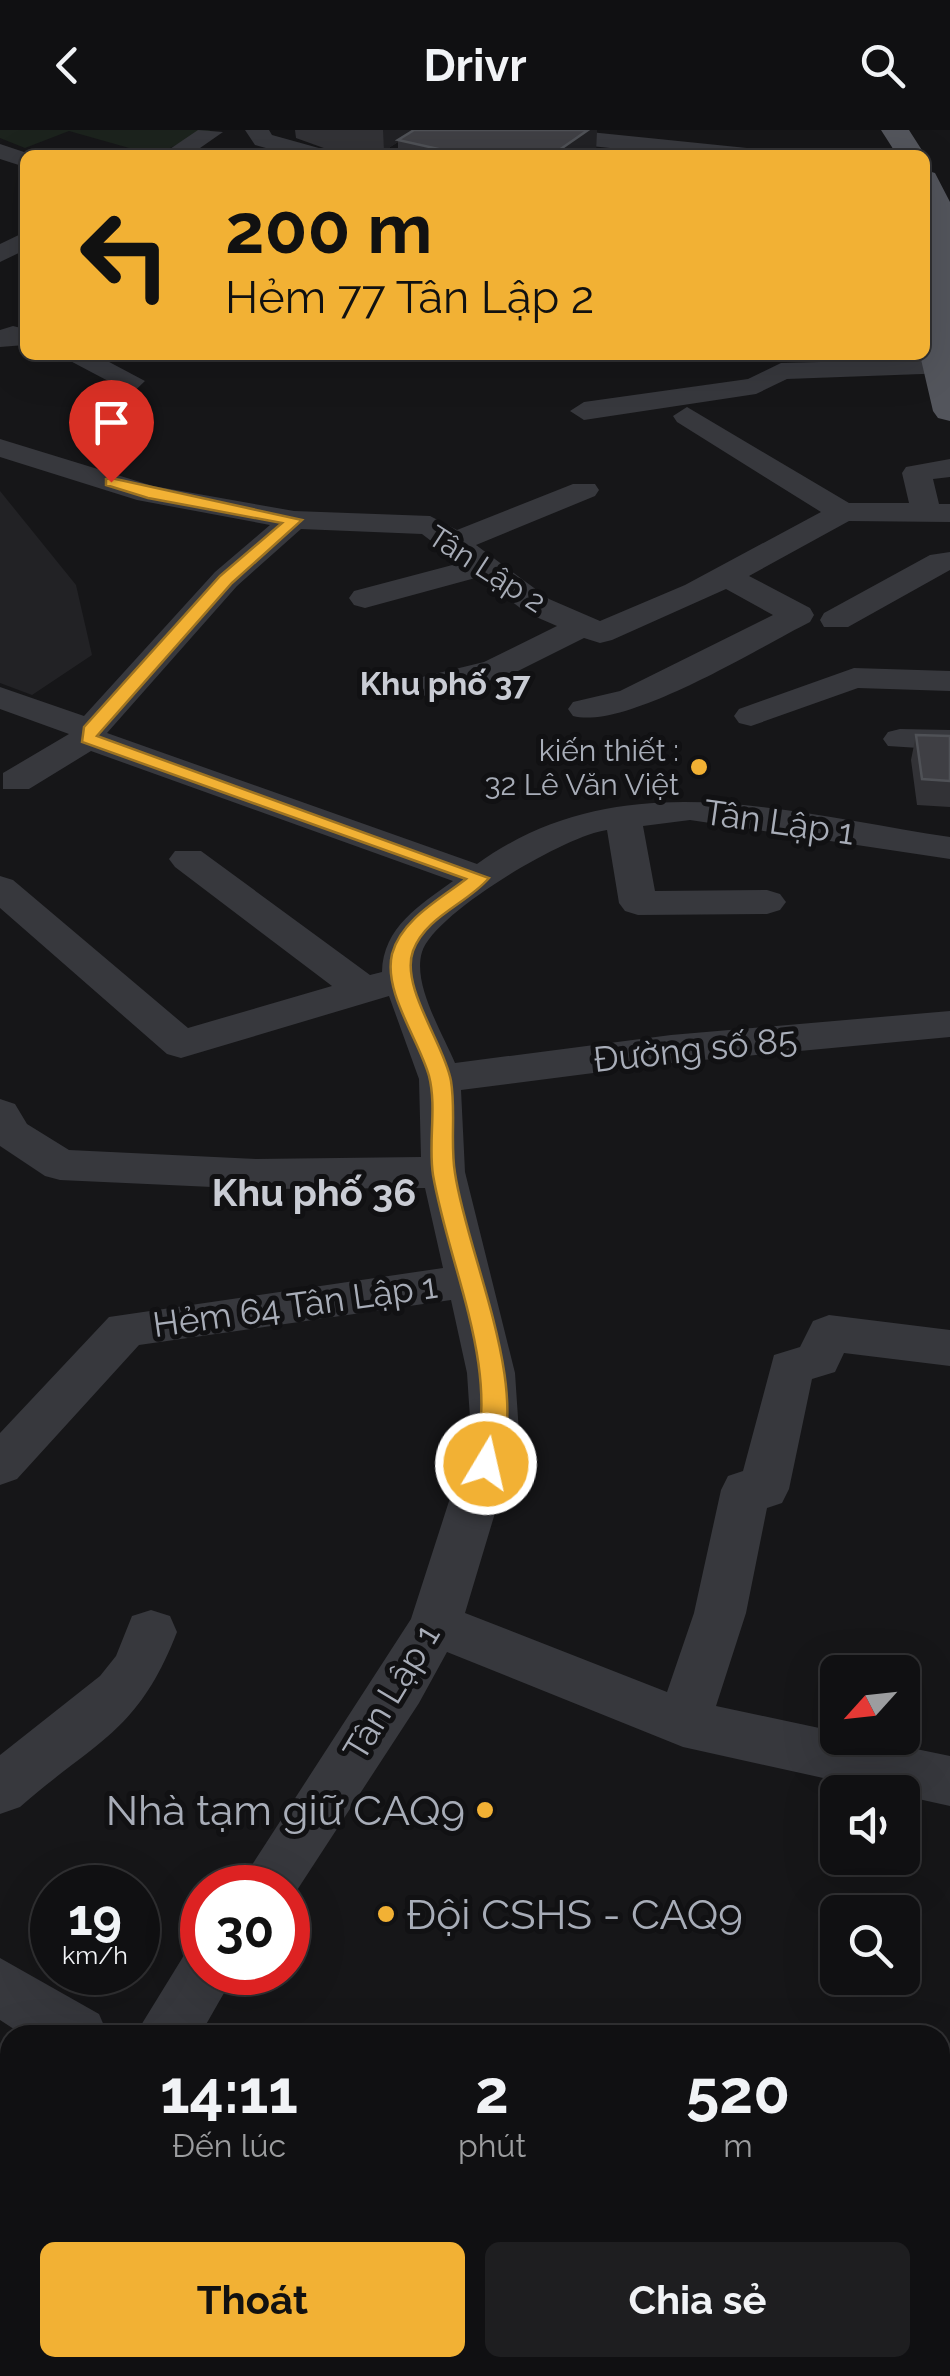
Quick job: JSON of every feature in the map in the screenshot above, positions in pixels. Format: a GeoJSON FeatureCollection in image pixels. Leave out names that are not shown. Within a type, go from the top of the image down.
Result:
{"type":"FeatureCollection","features":[{"type":"Feature","properties":{"kind":"main road"},"geometry":{"type":"LineString","coordinates":[[937,208],[935,348],[945,384]]}},
{"type":"Feature","properties":{"kind":"street"},"geometry":{"type":"LineString","coordinates":[[502,130],[581,144],[672,150]]}},
{"type":"Feature","properties":{"kind":"street"},"geometry":{"type":"LineString","coordinates":[[181,150],[211,132]]}},
{"type":"Feature","properties":{"kind":"street"},"geometry":{"type":"LineString","coordinates":[[267,133],[306,150]]}},
{"type":"Feature","properties":{"kind":"street"},"geometry":{"type":"LineString","coordinates":[[84,360],[131,381],[111,398]]}},
{"type":"Feature","properties":{"kind":"street"},"geometry":{"type":"LineString","coordinates":[[584,410],[756,386],[782,371],[896,360],[945,384]]}},
{"type":"Feature","properties":{"kind":"street"},"geometry":{"type":"LineString","coordinates":[[687,416],[843,512]]}},
{"type":"Feature","properties":{"kind":"street","name":"Tân Lập 2"},"geometry":{"type":"LineString","coordinates":[[0,448],[148,494],[294,520],[430,525],[538,606],[600,633],[726,576],[843,512],[938,512]]}},
{"type":"Feature","properties":{"kind":"street"},"geometry":{"type":"LineString","coordinates":[[938,512],[917,473],[950,468]]}},
{"type":"Feature","properties":{"kind":"street"},"geometry":{"type":"LineString","coordinates":[[455,542],[584,490]]}},
{"type":"Feature","properties":{"kind":"street"},"geometry":{"type":"LineString","coordinates":[[16,781],[89,734],[226,579],[294,520]]}},
{"type":"Feature","properties":{"kind":"street"},"geometry":{"type":"LineString","coordinates":[[836,620],[940,562],[950,561]]}},
{"type":"Feature","properties":{"kind":"street"},"geometry":{"type":"LineString","coordinates":[[365,598],[492,572]]}},
{"type":"Feature","properties":{"kind":"street"},"geometry":{"type":"LineString","coordinates":[[424,617],[492,572]]}},
{"type":"Feature","properties":{"kind":"street"},"geometry":{"type":"LineString","coordinates":[[586,709],[631,699],[798,615],[726,576]]}},
{"type":"Feature","properties":{"kind":"street"},"geometry":{"type":"LineString","coordinates":[[426,686],[496,668],[582,626]]}},
{"type":"Feature","properties":{"kind":"street"},"geometry":{"type":"LineString","coordinates":[[751,716],[854,678],[950,681]]}},
{"type":"Feature","properties":{"kind":"street"},"geometry":{"type":"LineString","coordinates":[[0,697],[89,734],[480,878]]}},
{"type":"Feature","properties":{"kind":"street"},"geometry":{"type":"LineString","coordinates":[[900,738],[950,740]]}},
{"type":"Feature","properties":{"kind":"street","name":"Tân Lập 1"},"geometry":{"type":"LineString","coordinates":[[280,1865],[400,1687],[435,1624],[495,1434],[491,1374],[443,1172],[440,1079],[383,985],[420,923],[524,846],[584,822],[690,808],[950,848]]}},
{"type":"Feature","properties":{"kind":"street"},"geometry":{"type":"LineString","coordinates":[[623,818],[638,903],[767,902]]}},
{"type":"Feature","properties":{"kind":"street"},"geometry":{"type":"LineString","coordinates":[[188,859],[383,985]]}},
{"type":"Feature","properties":{"kind":"street"},"geometry":{"type":"LineString","coordinates":[[0,888],[181,1044],[383,985]]}},
{"type":"Feature","properties":{"kind":"street","name":"Đường số 85"},"geometry":{"type":"LineString","coordinates":[[440,1079],[671,1049],[950,1024]]}},
{"type":"Feature","properties":{"kind":"street"},"geometry":{"type":"LineString","coordinates":[[0,1114],[12,1134],[60,1165],[256,1174],[443,1172]]}},
{"type":"Feature","properties":{"kind":"street","name":"Hẻm 64 Tân Lập 1"},"geometry":{"type":"LineString","coordinates":[[0,1465],[125,1329],[469,1281]]}},
{"type":"Feature","properties":{"kind":"street"},"geometry":{"type":"LineString","coordinates":[[683,1724],[720,1613],[746,1490],[764,1488],[791,1368],[818,1359],[829,1333],[950,1348]]}},
{"type":"Feature","properties":{"kind":"street"},"geometry":{"type":"LineString","coordinates":[[435,1624],[683,1724],[950,1781]]}},
{"type":"Feature","properties":{"kind":"street"},"geometry":{"type":"LineString","coordinates":[[0,1790],[41,1753],[93,1717],[132,1676],[151,1632]]}},
{"type":"Feature","properties":{"kind":"street"},"geometry":{"type":"LineString","coordinates":[[0,1987],[62,2025]]}},
{"type":"Feature","properties":{"kind":"street"},"geometry":{"type":"LineString","coordinates":[[172,2025],[192,1995]]}},
{"type":"Feature","properties":{"kind":"shaded area"},"geometry":{"type":"Polygon","coordinates":[[[0,130],[211,130],[165,150],[136,150],[69,131],[25,148],[0,138],[0,130]]]}},
{"type":"Feature","properties":{"kind":"shaded area"},"geometry":{"type":"Polygon","coordinates":[[[0,491],[76,585],[92,655],[32,695],[0,683],[0,491]]]}},
{"type":"Feature","properties":{"kind":"building"},"geometry":{"type":"Polygon","coordinates":[[[414,130],[588,130],[559,150],[443,150],[398,140],[414,130]]]}},
{"type":"Feature","properties":{"kind":"building"},"geometry":{"type":"Polygon","coordinates":[[[916,735],[950,736],[950,781],[922,779],[916,735]]]}},
{"type":"Feature","properties":{"kind":"place","name":"kiến thiết : 32 Lê Văn Việt"},"geometry":{"type":"Point","coordinates":[699,767]}},
{"type":"Feature","properties":{"kind":"place","name":"Nhà tạm giữ CAQ9"},"geometry":{"type":"Point","coordinates":[485,1810]}},
{"type":"Feature","properties":{"kind":"place","name":"Đội CSHS - CAQ9"},"geometry":{"type":"Point","coordinates":[386,1914]}},
{"type":"Feature","properties":{"kind":"district","name":"Khu phố 37"},"geometry":{"type":"Point","coordinates":[445,683]}},
{"type":"Feature","properties":{"kind":"district","name":"Khu phố 36"},"geometry":{"type":"Point","coordinates":[314,1192]}},
{"type":"Feature","properties":{"kind":"route"},"geometry":{"type":"LineString","coordinates":[[111,482],[148,494],[294,520],[226,579],[90,730],[88,738],[480,878],[420,923],[402,953],[402,979],[440,1079],[443,1172],[491,1374],[495,1434],[486,1464]]}}]}
